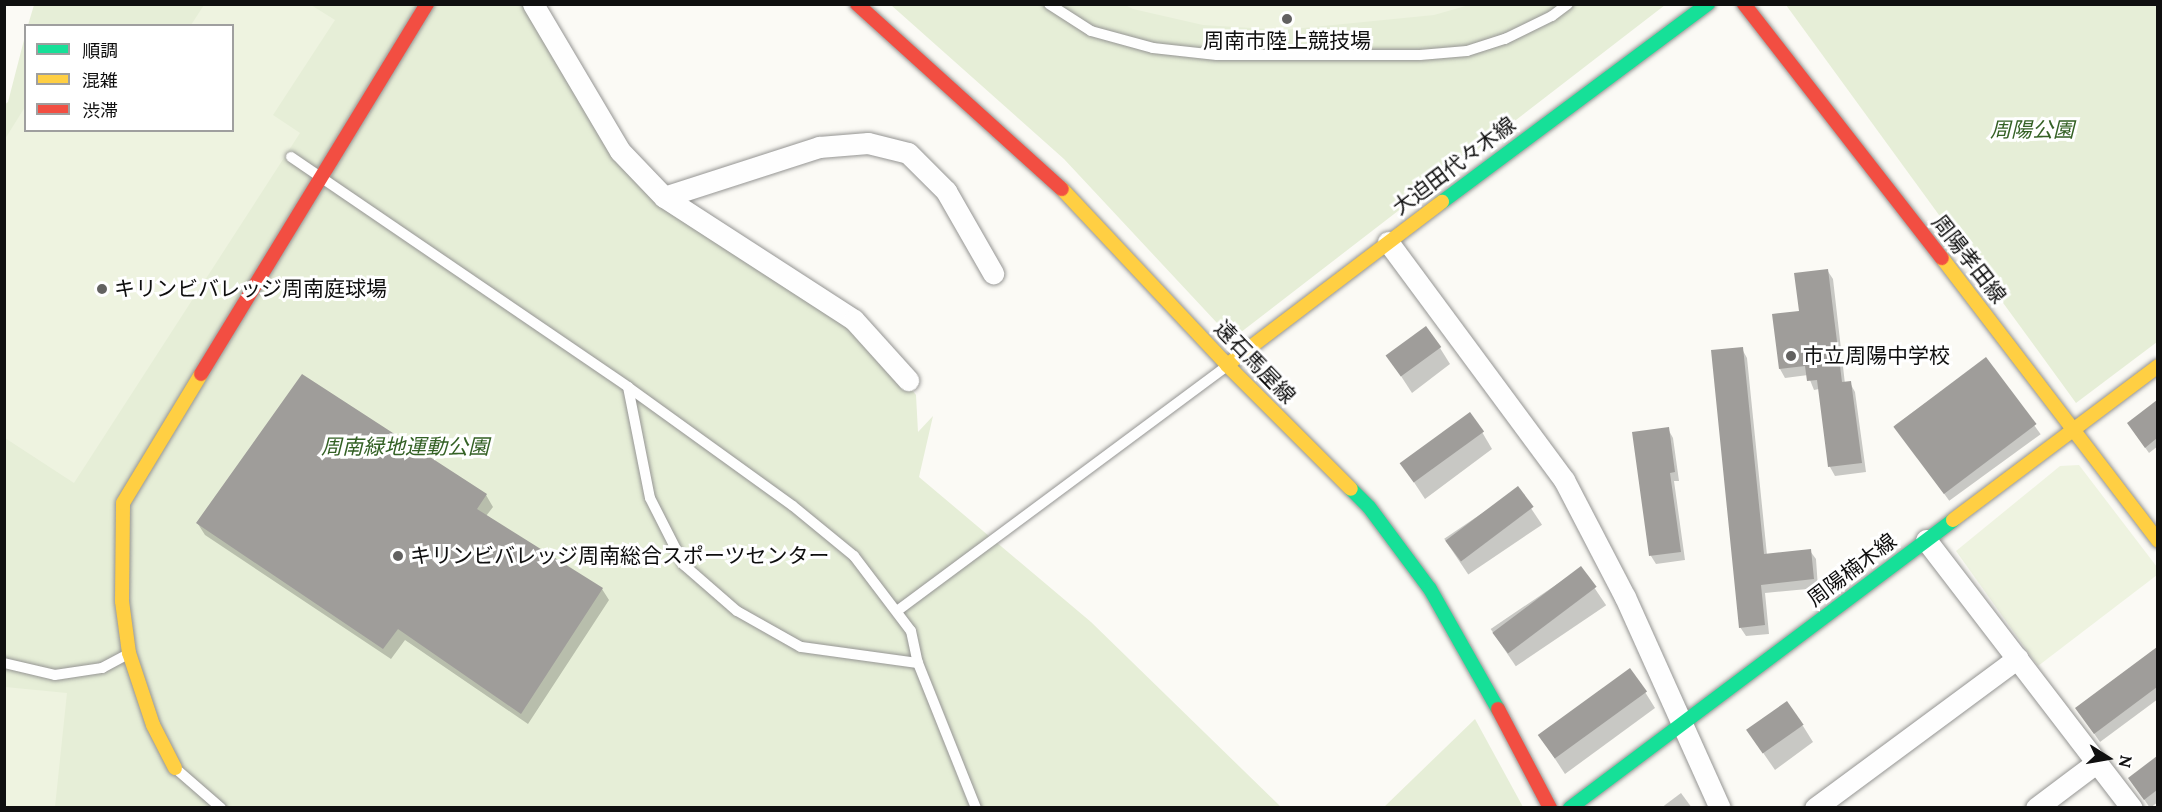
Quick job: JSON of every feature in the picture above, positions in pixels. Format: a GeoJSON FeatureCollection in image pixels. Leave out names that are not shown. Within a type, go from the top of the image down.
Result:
{"type":"FeatureCollection","features":[{"type":"Feature","properties":{"kind":"street"},"geometry":{"type":"LineString","coordinates":[[175,768],[153,725],[129,653],[122,601],[123,503],[320,176],[427,4]]}},
{"type":"Feature","properties":{"kind":"street"},"geometry":{"type":"LineString","coordinates":[[533,4],[620,151],[664,197],[854,320],[908,380]]}},
{"type":"Feature","properties":{"kind":"street","name":"遠石馬屋線"},"geometry":{"type":"LineString","coordinates":[[857,4],[1069,195],[1227,365],[1369,507],[1416,571],[1494,700],[1550,807]]}},
{"type":"Feature","properties":{"kind":"street","name":"大迫田代々木線"},"geometry":{"type":"LineString","coordinates":[[1227,365],[1708,4]]}},
{"type":"Feature","properties":{"kind":"street","name":"周陽孝田線"},"geometry":{"type":"LineString","coordinates":[[1744,4],[2157,541]]}},
{"type":"Feature","properties":{"kind":"street"},"geometry":{"type":"LineString","coordinates":[[664,197],[819,147],[868,143],[908,153],[946,192],[993,273]]}},
{"type":"Feature","properties":{"kind":"street"},"geometry":{"type":"LineString","coordinates":[[1388,242],[1564,480],[1625,597],[1720,807]]}},
{"type":"Feature","properties":{"kind":"street","name":"周陽楠木線"},"geometry":{"type":"LineString","coordinates":[[1570,807],[1682,726],[2157,366]]}},
{"type":"Feature","properties":{"kind":"street"},"geometry":{"type":"LineString","coordinates":[[1926,540],[2132,807]]}},
{"type":"Feature","properties":{"kind":"street"},"geometry":{"type":"LineString","coordinates":[[1815,807],[2018,658]]}},
{"type":"Feature","properties":{"kind":"street"},"geometry":{"type":"LineString","coordinates":[[2036,807],[2097,762]]}},
{"type":"Feature","properties":{"kind":"lane"},"geometry":{"type":"LineString","coordinates":[[1049,4],[1091,31],[1153,48],[1217,55],[1420,55],[1467,51],[1504,39],[1552,16],[1568,4]]}},
{"type":"Feature","properties":{"kind":"lane"},"geometry":{"type":"LineString","coordinates":[[291,157],[628,387],[793,506],[854,556],[911,632],[918,663],[976,807]]}},
{"type":"Feature","properties":{"kind":"lane"},"geometry":{"type":"LineString","coordinates":[[897,611],[1227,365]]}},
{"type":"Feature","properties":{"kind":"lane"},"geometry":{"type":"LineString","coordinates":[[628,387],[650,498],[684,565],[737,611],[801,647],[918,663]]}},
{"type":"Feature","properties":{"kind":"lane"},"geometry":{"type":"LineString","coordinates":[[4,663],[23,670],[55,675],[102,668],[129,653]]}},
{"type":"Feature","properties":{"kind":"lane"},"geometry":{"type":"LineString","coordinates":[[175,768],[221,807]]}},
{"type":"Feature","properties":{"kind":"green space","name":"周南緑地運動公園"},"geometry":{"type":"Polygon","coordinates":[[[34,5],[536,5],[655,188],[858,320],[916,395],[918,432],[933,416],[919,477],[1091,622],[1281,807],[5,807],[4,105],[8,102],[24,40],[24,132],[234,132],[234,24],[28,24],[34,5]]]}},
{"type":"Feature","properties":{"kind":"green space","name":"キリンビバレッジ周南庭球場"},"geometry":{"type":"Polygon","coordinates":[[[204,5],[311,5],[335,20],[273,115],[300,133],[74,483],[5,438],[5,139],[24,109],[24,132],[234,132],[234,24],[192,24],[204,5]]]}},
{"type":"Feature","properties":{"kind":"green space"},"geometry":{"type":"Polygon","coordinates":[[[891,5],[1665,5],[1232,339],[1064,159],[891,5]]]}},
{"type":"Feature","properties":{"kind":"green space","name":"周南市陸上競技場"},"geometry":{"type":"Polygon","coordinates":[[[1125,5],[1469,5],[1434,15],[1283,30],[1203,25],[1133,9],[1125,5]]]}},
{"type":"Feature","properties":{"kind":"green space","name":"周陽公園"},"geometry":{"type":"Polygon","coordinates":[[[1786,5],[2157,5],[2157,342],[2076,403],[1786,5]]]}},
{"type":"Feature","properties":{"kind":"green space"},"geometry":{"type":"Polygon","coordinates":[[[2079,465],[2157,567],[2157,575],[2038,666],[1956,551],[2060,466],[2079,465]]]}},
{"type":"Feature","properties":{"kind":"green space"},"geometry":{"type":"Polygon","coordinates":[[[5,687],[67,693],[55,807],[5,807],[5,687]]]}},
{"type":"Feature","properties":{"kind":"green space"},"geometry":{"type":"Polygon","coordinates":[[[1475,719],[1523,807],[1384,807],[1475,719]]]}},
{"type":"Feature","properties":{"kind":"building"},"geometry":{"type":"Polygon","coordinates":[[[1828,269],[1842,382],[1851,381],[1862,463],[1828,467],[1817,380],[1807,381],[1805,366],[1779,369],[1772,314],[1799,311],[1794,273],[1828,269]]]}},
{"type":"Feature","properties":{"kind":"building"},"geometry":{"type":"Polygon","coordinates":[[[1426,326],[1441,347],[1401,376],[1386,355],[1426,326]]]}},
{"type":"Feature","properties":{"kind":"building"},"geometry":{"type":"Polygon","coordinates":[[[1743,347],[1764,554],[1811,549],[1814,579],[1761,585],[1765,625],[1739,628],[1711,350],[1743,347]]]}},
{"type":"Feature","properties":{"kind":"building"},"geometry":{"type":"Polygon","coordinates":[[[1986,357],[2037,424],[1944,494],[1893,427],[1986,357]]]}},
{"type":"Feature","properties":{"kind":"building","name":"キリンビバレッジ周南総合スポーツセンター"},"geometry":{"type":"Polygon","coordinates":[[[302,374],[487,494],[477,509],[603,588],[521,714],[398,629],[383,649],[196,523],[302,374]]]}},
{"type":"Feature","properties":{"kind":"building"},"geometry":{"type":"Polygon","coordinates":[[[2157,400],[2157,438],[2145,448],[2127,423],[2157,400]]]}},
{"type":"Feature","properties":{"kind":"building"},"geometry":{"type":"Polygon","coordinates":[[[1470,412],[1484,431],[1414,483],[1400,463],[1470,412]]]}},
{"type":"Feature","properties":{"kind":"building"},"geometry":{"type":"Polygon","coordinates":[[[1669,427],[1675,472],[1670,473],[1681,552],[1649,556],[1632,432],[1669,427]]]}},
{"type":"Feature","properties":{"kind":"building"},"geometry":{"type":"Polygon","coordinates":[[[1518,486],[1534,507],[1461,562],[1445,541],[1518,486]]]}},
{"type":"Feature","properties":{"kind":"building"},"geometry":{"type":"Polygon","coordinates":[[[1581,566],[1597,587],[1508,654],[1492,633],[1581,566]]]}},
{"type":"Feature","properties":{"kind":"building"},"geometry":{"type":"Polygon","coordinates":[[[2157,647],[2157,687],[2094,734],[2075,708],[2157,647]]]}},
{"type":"Feature","properties":{"kind":"building"},"geometry":{"type":"Polygon","coordinates":[[[1630,668],[1647,691],[1555,758],[1538,735],[1630,668]]]}},
{"type":"Feature","properties":{"kind":"building"},"geometry":{"type":"Polygon","coordinates":[[[1787,701],[1804,725],[1763,753],[1746,730],[1787,701]]]}},
{"type":"Feature","properties":{"kind":"building"},"geometry":{"type":"Polygon","coordinates":[[[2157,756],[2157,790],[2144,800],[2128,778],[2157,756]]]}},
{"type":"Feature","properties":{"kind":"traffic: fast"},"geometry":{"type":"LineString","coordinates":[[1442,202],[1708,4]]}},
{"type":"Feature","properties":{"kind":"traffic: fast"},"geometry":{"type":"LineString","coordinates":[[1351,489],[1369,507],[1430,589],[1498,709]]}},
{"type":"Feature","properties":{"kind":"traffic: fast"},"geometry":{"type":"LineString","coordinates":[[1570,808],[1953,520]]}},
{"type":"Feature","properties":{"kind":"traffic: slow"},"geometry":{"type":"LineString","coordinates":[[1062,189],[1227,365],[1351,489]]}},
{"type":"Feature","properties":{"kind":"traffic: slow"},"geometry":{"type":"LineString","coordinates":[[1227,365],[1442,202]]}},
{"type":"Feature","properties":{"kind":"traffic: slow"},"geometry":{"type":"LineString","coordinates":[[1942,258],[2158,541]]}},
{"type":"Feature","properties":{"kind":"traffic: slow"},"geometry":{"type":"LineString","coordinates":[[1953,520],[2158,366]]}},
{"type":"Feature","properties":{"kind":"traffic: slow"},"geometry":{"type":"LineString","coordinates":[[175,768],[153,725],[129,653],[122,601],[123,503],[201,374]]}},
{"type":"Feature","properties":{"kind":"traffic: jam"},"geometry":{"type":"LineString","coordinates":[[201,374],[427,4]]}},
{"type":"Feature","properties":{"kind":"traffic: jam"},"geometry":{"type":"LineString","coordinates":[[857,4],[1062,189]]}},
{"type":"Feature","properties":{"kind":"traffic: jam"},"geometry":{"type":"LineString","coordinates":[[1744,4],[1942,258]]}},
{"type":"Feature","properties":{"kind":"traffic: jam"},"geometry":{"type":"LineString","coordinates":[[1498,709],[1550,808]]}},
{"type":"Feature","properties":{"kind":"place","name":"周南市陸上競技場"},"geometry":{"type":"Point","coordinates":[1287,19]}},
{"type":"Feature","properties":{"kind":"place","name":"キリンビバレッジ周南庭球場"},"geometry":{"type":"Point","coordinates":[102,289]}},
{"type":"Feature","properties":{"kind":"place","name":"市立周陽中学校"},"geometry":{"type":"Point","coordinates":[1791,356]}},
{"type":"Feature","properties":{"kind":"place","name":"キリンビバレッジ周南総合スポーツセンター"},"geometry":{"type":"Point","coordinates":[398,556]}}]}
